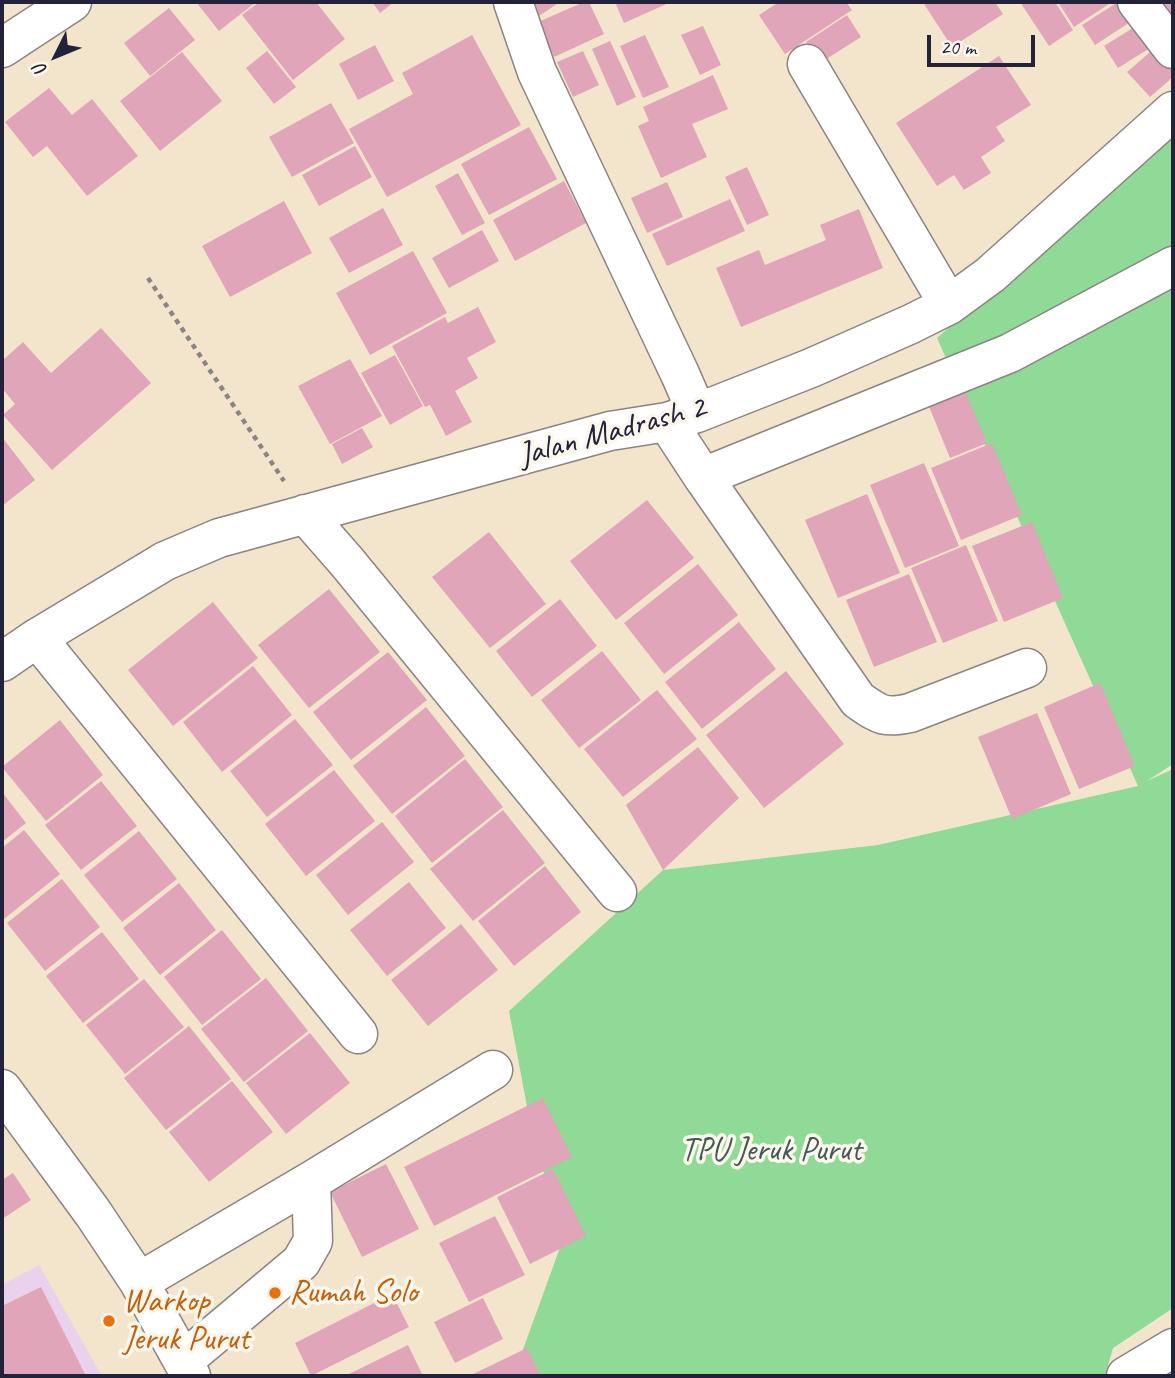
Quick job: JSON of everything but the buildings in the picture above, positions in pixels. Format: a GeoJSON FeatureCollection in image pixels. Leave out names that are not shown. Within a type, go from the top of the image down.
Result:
{"type":"FeatureCollection","features":[{"type":"Feature","properties":{"kind":"street"},"geometry":{"type":"LineString","coordinates":[[2,48],[72,2]]}},
{"type":"Feature","properties":{"kind":"street"},"geometry":{"type":"LineString","coordinates":[[513,2],[537,72],[680,374],[682,418],[703,477],[858,700],[879,714],[894,717],[1027,668]]}},
{"type":"Feature","properties":{"kind":"street"},"geometry":{"type":"LineString","coordinates":[[1137,2],[1173,49]]}},
{"type":"Feature","properties":{"kind":"street"},"geometry":{"type":"LineString","coordinates":[[807,64],[948,305]]}},
{"type":"Feature","properties":{"kind":"street","name":"Jalan Madrash 2"},"geometry":{"type":"LineString","coordinates":[[2,662],[165,561],[219,538],[610,431],[682,418],[911,324],[948,305],[989,275],[1173,111]]}},
{"type":"Feature","properties":{"kind":"street"},"geometry":{"type":"LineString","coordinates":[[703,477],[1010,353],[1173,266]]}},
{"type":"Feature","properties":{"kind":"street"},"geometry":{"type":"LineString","coordinates":[[306,514],[617,892]]}},
{"type":"Feature","properties":{"kind":"street"},"geometry":{"type":"LineString","coordinates":[[37,638],[358,1034]]}},
{"type":"Feature","properties":{"kind":"street"},"geometry":{"type":"LineString","coordinates":[[139,1282],[493,1070]]}},
{"type":"Feature","properties":{"kind":"street"},"geometry":{"type":"LineString","coordinates":[[2,1090],[93,1213],[139,1282],[187,1369],[301,1262],[313,1241],[311,1181]]}},
{"type":"Feature","properties":{"kind":"street"},"geometry":{"type":"LineString","coordinates":[[1126,1376],[1173,1348]]}},
{"type":"Feature","properties":{"kind":"path"},"geometry":{"type":"LineString","coordinates":[[148,278],[306,514]]}},
{"type":"Feature","properties":{"kind":"shaded area"},"geometry":{"type":"Polygon","coordinates":[[[39,1265],[102,1376],[2,1376],[2,1285],[39,1265]]]}},
{"type":"Feature","properties":{"kind":"green space","name":"TPU Jeruk Purut"},"geometry":{"type":"Polygon","coordinates":[[[1173,119],[1173,764],[1147,781],[1173,769],[1173,1308],[1113,1348],[1105,1376],[529,1376],[521,1355],[562,1242],[529,1117],[509,1011],[663,870],[878,845],[1138,786],[937,338],[1064,225],[1173,119]]]}},
{"type":"Feature","properties":{"kind":"place","name":"Rumah Solo"},"geometry":{"type":"Point","coordinates":[275,1293]}},
{"type":"Feature","properties":{"kind":"place","name":"Warkop Jeruk Purut"},"geometry":{"type":"Point","coordinates":[109,1321]}}]}
